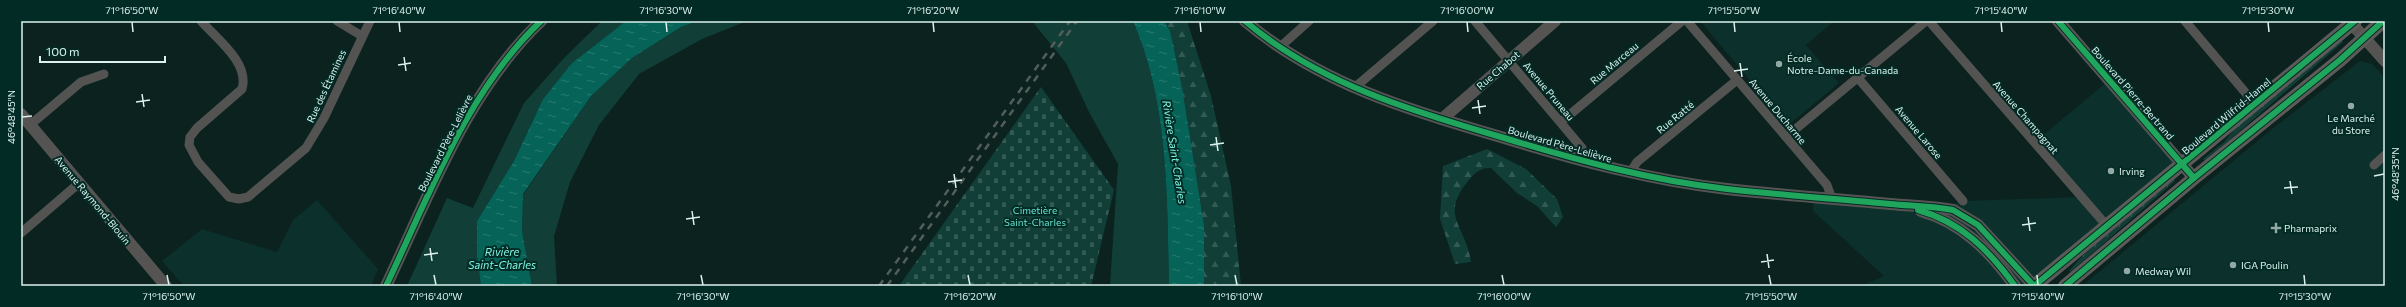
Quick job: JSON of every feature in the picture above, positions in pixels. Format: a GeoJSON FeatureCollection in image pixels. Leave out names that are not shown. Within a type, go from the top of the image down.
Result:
{"type":"FeatureCollection","features":[{"type":"Feature","properties":{"kind":"main road","name":"Boulevard Père-Lelièvre"},"geometry":{"type":"LineString","coordinates":[[386,286],[458,135],[480,95],[502,64],[541,21]]}},
{"type":"Feature","properties":{"kind":"main road","name":"Boulevard Père-Lelièvre"},"geometry":{"type":"LineString","coordinates":[[1245,21],[1280,47],[1319,70],[1354,88],[1442,119],[1578,160],[1630,173],[1709,187],[1894,205],[1938,207],[1953,210],[1978,225],[1998,244],[2034,286]]}},
{"type":"Feature","properties":{"kind":"main road","name":"Rue Chabot"},"geometry":{"type":"LineString","coordinates":[[1442,119],[1556,21]]}},
{"type":"Feature","properties":{"kind":"main road","name":"Boulevard Pierre-Bertrand"},"geometry":{"type":"LineString","coordinates":[[2058,21],[2194,178]]}},
{"type":"Feature","properties":{"kind":"main road"},"geometry":{"type":"LineString","coordinates":[[2065,286],[2364,39],[2383,21]]}},
{"type":"Feature","properties":{"kind":"main road","name":"Boulevard Wilfrid-Hamel"},"geometry":{"type":"LineString","coordinates":[[2034,286],[2354,22]]}},
{"type":"Feature","properties":{"kind":"main road"},"geometry":{"type":"LineString","coordinates":[[2354,22],[2364,39],[2385,61]]}},
{"type":"Feature","properties":{"kind":"main road","name":"Avenue Raymond-Blouin"},"geometry":{"type":"LineString","coordinates":[[21,114],[78,184],[166,286]]}},
{"type":"Feature","properties":{"kind":"main road","name":"Boulevard Père-Lelièvre"},"geometry":{"type":"LineString","coordinates":[[1894,205],[1936,215],[1963,230],[1985,249],[2015,286]]}},
{"type":"Feature","properties":{"kind":"street","name":"Rue des Étamines"},"geometry":{"type":"LineString","coordinates":[[201,21],[238,63],[245,80],[242,89],[197,128],[190,137],[189,145],[198,162],[229,197],[239,199],[248,197],[306,148],[324,118],[370,21]]}},
{"type":"Feature","properties":{"kind":"street"},"geometry":{"type":"LineString","coordinates":[[337,21],[362,36]]}},
{"type":"Feature","properties":{"kind":"street"},"geometry":{"type":"LineString","coordinates":[[1280,47],[1309,21]]}},
{"type":"Feature","properties":{"kind":"street"},"geometry":{"type":"LineString","coordinates":[[1354,88],[1433,21]]}},
{"type":"Feature","properties":{"kind":"street","name":"Avenue Pruneau"},"geometry":{"type":"LineString","coordinates":[[1475,21],[1582,148],[1578,160]]}},
{"type":"Feature","properties":{"kind":"street","name":"Rue Marceau"},"geometry":{"type":"LineString","coordinates":[[1561,122],[1682,21]]}},
{"type":"Feature","properties":{"kind":"street","name":"Avenue Ducharme"},"geometry":{"type":"LineString","coordinates":[[1687,21],[1827,185],[1832,198]]}},
{"type":"Feature","properties":{"kind":"street"},"geometry":{"type":"LineString","coordinates":[[1786,137],[1926,21]]}},
{"type":"Feature","properties":{"kind":"street","name":"Avenue Champagnat"},"geometry":{"type":"LineString","coordinates":[[1929,21],[2107,226]]}},
{"type":"Feature","properties":{"kind":"street"},"geometry":{"type":"LineString","coordinates":[[2185,21],[2255,104]]}},
{"type":"Feature","properties":{"kind":"street"},"geometry":{"type":"LineString","coordinates":[[30,125],[81,82],[104,74]]}},
{"type":"Feature","properties":{"kind":"street","name":"Avenue Larose"},"geometry":{"type":"LineString","coordinates":[[1858,78],[1963,201]]}},
{"type":"Feature","properties":{"kind":"street","name":"Rue Ratté"},"geometry":{"type":"LineString","coordinates":[[1630,173],[1637,162],[1737,80]]}},
{"type":"Feature","properties":{"kind":"street"},"geometry":{"type":"LineString","coordinates":[[2374,165],[2385,155]]}},
{"type":"Feature","properties":{"kind":"street"},"geometry":{"type":"LineString","coordinates":[[21,233],[78,184]]}},
{"type":"Feature","properties":{"kind":"shaded area","name":"École Notre-Dame-du-Canada"},"geometry":{"type":"Polygon","coordinates":[[[1700,21],[1834,21],[1806,45],[1839,83],[1791,123],[1786,123],[1700,21]]]}},
{"type":"Feature","properties":{"kind":"shaded area"},"geometry":{"type":"Polygon","coordinates":[[[2360,61],[2372,64],[2385,78],[2385,286],[2082,286],[2272,129],[2360,61]]]}},
{"type":"Feature","properties":{"kind":"shaded area"},"geometry":{"type":"Polygon","coordinates":[[[2109,80],[2182,164],[2034,286],[1861,286],[1884,276],[1813,211],[1814,197],[1939,209],[1963,201],[2080,197],[2034,143],[2109,80]]]}},
{"type":"Feature","properties":{"kind":"shaded area"},"geometry":{"type":"Polygon","coordinates":[[[317,200],[378,269],[371,286],[184,286],[162,261],[202,229],[277,252],[293,220],[317,200]]]}},
{"type":"Feature","properties":{"kind":"green space"},"geometry":{"type":"Polygon","coordinates":[[[602,21],[626,21],[572,63],[543,99],[514,161],[477,221],[477,255],[481,286],[407,286],[447,198],[473,208],[524,103],[564,58],[602,21]]]}},
{"type":"Feature","properties":{"kind":"green space"},"geometry":{"type":"Polygon","coordinates":[[[698,21],[747,21],[702,39],[639,74],[599,125],[570,182],[554,236],[557,286],[532,286],[522,231],[523,195],[591,96],[632,58],[681,27],[698,21]]]}},
{"type":"Feature","properties":{"kind":"green space"},"geometry":{"type":"Polygon","coordinates":[[[1032,21],[1133,21],[1145,53],[1154,85],[1160,118],[1164,151],[1168,219],[1169,286],[1110,286],[1118,164],[1089,112],[1066,63],[1032,21]]]}},
{"type":"Feature","properties":{"kind":"green space"},"geometry":{"type":"Polygon","coordinates":[[[1164,21],[1187,21],[1211,96],[1231,186],[1241,286],[1204,286],[1170,31],[1164,21]]]}},
{"type":"Feature","properties":{"kind":"green space"},"geometry":{"type":"Polygon","coordinates":[[[2342,41],[2343,42],[2205,161],[2203,159],[2224,142],[2237,126],[2342,41]]]}},
{"type":"Feature","properties":{"kind":"green space","name":"Cimetière Saint-Charles"},"geometry":{"type":"Polygon","coordinates":[[[1041,87],[1114,190],[1091,286],[899,286],[1041,87]]]}},
{"type":"Feature","properties":{"kind":"green space"},"geometry":{"type":"Polygon","coordinates":[[[1487,149],[1526,169],[1557,199],[1563,217],[1556,227],[1537,206],[1517,193],[1491,168],[1481,170],[1475,173],[1468,181],[1460,193],[1456,204],[1455,213],[1457,221],[1468,249],[1471,262],[1455,264],[1440,219],[1443,166],[1487,149]]]}},
{"type":"Feature","properties":{"kind":"green space"},"geometry":{"type":"Polygon","coordinates":[[[2174,179],[2175,181],[2071,272],[2069,271],[2086,252],[2174,179]]]}},
{"type":"Feature","properties":{"kind":"water","name":"Rivière Saint-Charles"},"geometry":{"type":"Polygon","coordinates":[[[626,21],[698,21],[681,27],[632,58],[591,96],[523,194],[522,231],[532,286],[481,286],[477,255],[477,221],[514,161],[543,99],[572,63],[626,21]]]}},
{"type":"Feature","properties":{"kind":"water","name":"Rivière Saint-Charles"},"geometry":{"type":"Polygon","coordinates":[[[1133,21],[1164,21],[1170,31],[1182,88],[1204,226],[1204,286],[1169,286],[1168,219],[1164,151],[1160,118],[1154,85],[1145,53],[1133,21]]]}},
{"type":"Feature","properties":{"kind":"railway"},"geometry":{"type":"LineString","coordinates":[[879,286],[1070,21]]}},
{"type":"Feature","properties":{"kind":"railway"},"geometry":{"type":"LineString","coordinates":[[887,286],[1077,21]]}},
{"type":"Feature","properties":{"kind":"cycle path"},"geometry":{"type":"LineString","coordinates":[[386,286],[434,181],[471,112],[492,79],[515,49],[541,21]]}},
{"type":"Feature","properties":{"kind":"cycle path"},"geometry":{"type":"LineString","coordinates":[[1245,21],[1273,43],[1303,62],[1334,78],[1367,92],[1433,117],[1585,161],[1641,175],[1727,189],[1953,210],[1978,225],[2034,286]]}},
{"type":"Feature","properties":{"kind":"cycle path"},"geometry":{"type":"LineString","coordinates":[[2058,21],[2194,178]]}},
{"type":"Feature","properties":{"kind":"cycle path"},"geometry":{"type":"LineString","coordinates":[[2034,286],[2355,21]]}},
{"type":"Feature","properties":{"kind":"cycle path"},"geometry":{"type":"LineString","coordinates":[[2065,286],[2194,178],[2340,60],[2383,21]]}},
{"type":"Feature","properties":{"kind":"cycle path"},"geometry":{"type":"LineString","coordinates":[[1918,210],[1948,222],[1973,239],[1995,261],[2015,286]]}},
{"type":"Feature","properties":{"kind":"place","name":"École Notre-Dame-du-Canada"},"geometry":{"type":"Point","coordinates":[1779,64]}},
{"type":"Feature","properties":{"kind":"place","name":"Le Marché du Store"},"geometry":{"type":"Point","coordinates":[2351,106]}},
{"type":"Feature","properties":{"kind":"place","name":"Irving"},"geometry":{"type":"Point","coordinates":[2111,171]}},
{"type":"Feature","properties":{"kind":"place","name":"Pharmaprix"},"geometry":{"type":"Point","coordinates":[2276,228]}},
{"type":"Feature","properties":{"kind":"place","name":"IGA Poulin"},"geometry":{"type":"Point","coordinates":[2233,265]}},
{"type":"Feature","properties":{"kind":"place","name":"Medway Wil"},"geometry":{"type":"Point","coordinates":[2127,271]}}]}
